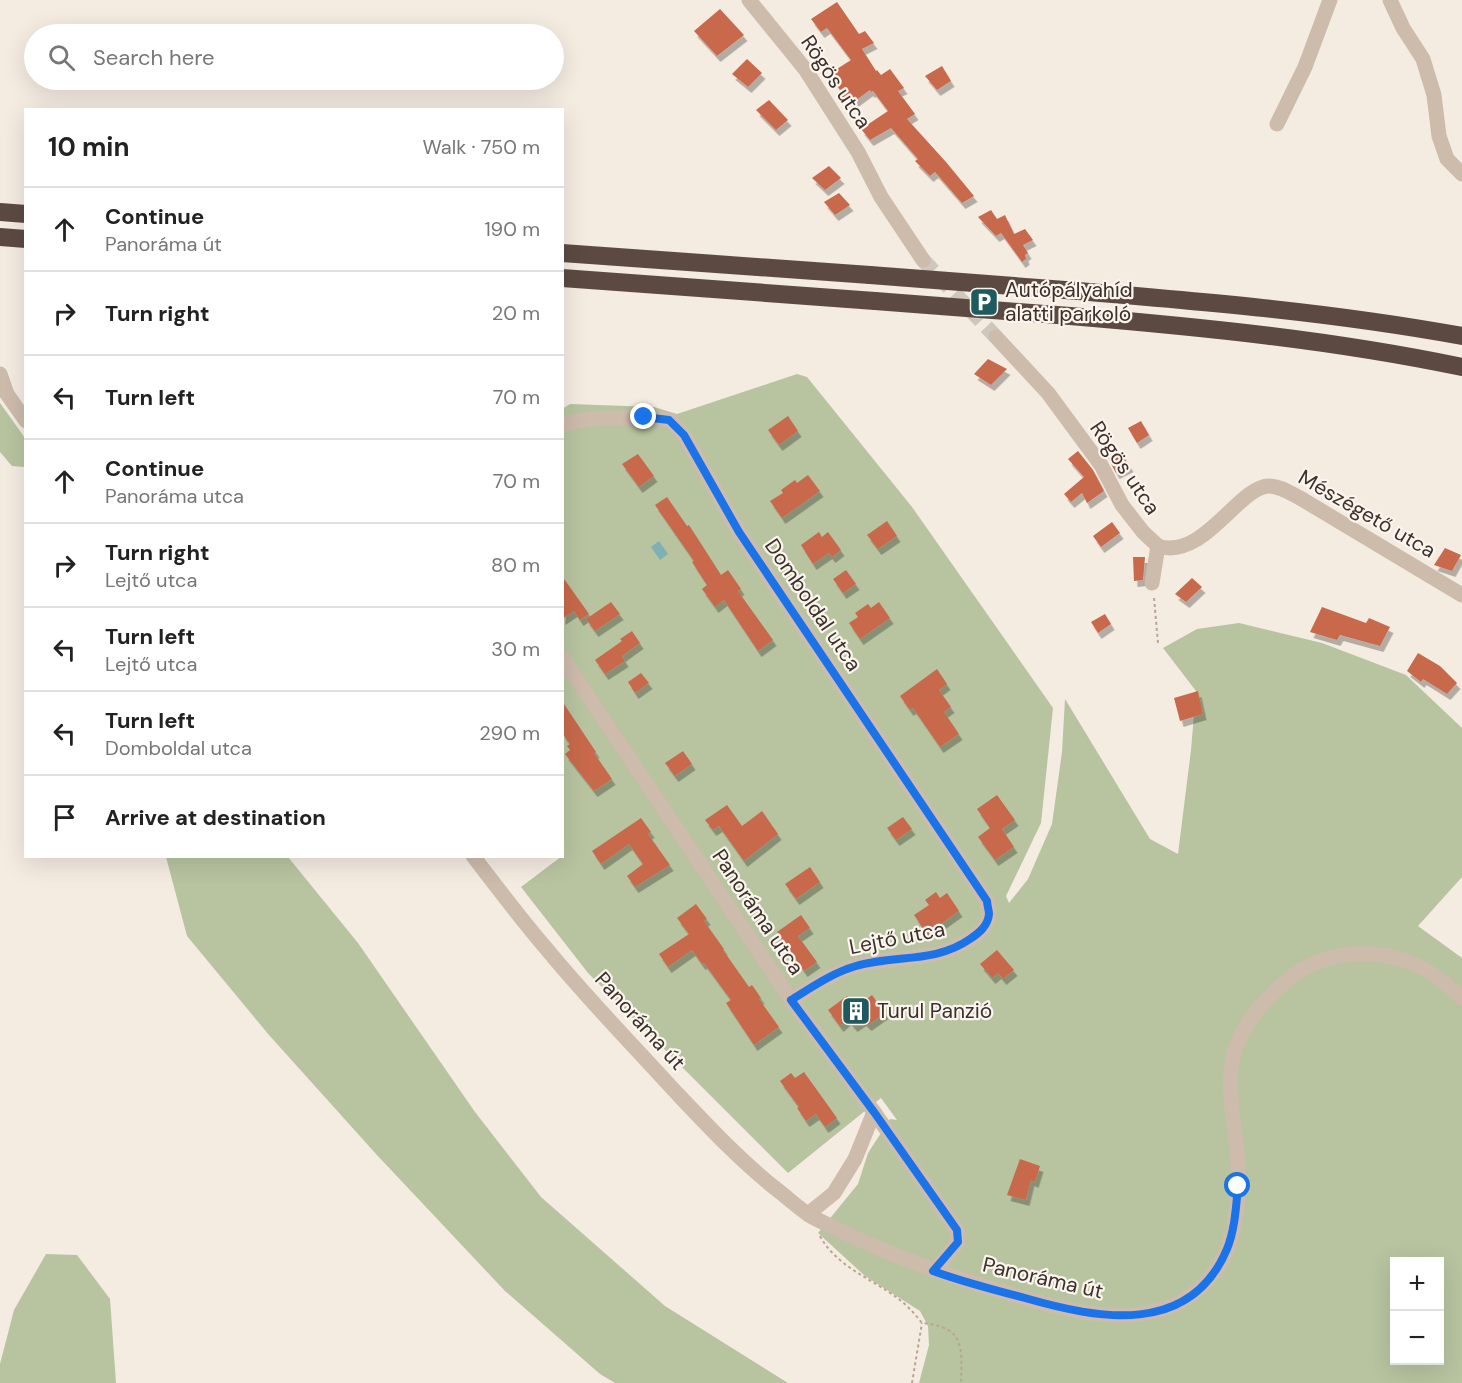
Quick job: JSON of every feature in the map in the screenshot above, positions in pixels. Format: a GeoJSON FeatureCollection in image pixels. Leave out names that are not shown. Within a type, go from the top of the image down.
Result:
{"type":"FeatureCollection","features":[{"type":"Feature","properties":{"kind":"highway"},"geometry":{"type":"LineString","coordinates":[[0,212],[24,214]]}},
{"type":"Feature","properties":{"kind":"highway"},"geometry":{"type":"LineString","coordinates":[[0,237],[24,239]]}},
{"type":"Feature","properties":{"kind":"highway"},"geometry":{"type":"LineString","coordinates":[[564,253],[1206,302],[1407,326],[1462,336]]}},
{"type":"Feature","properties":{"kind":"highway"},"geometry":{"type":"LineString","coordinates":[[564,278],[1173,325],[1299,340],[1462,367]]}},
{"type":"Feature","properties":{"kind":"street","name":"Rögös utca"},"geometry":{"type":"LineString","coordinates":[[749,0],[805,69],[858,152],[881,197],[923,260]]}},
{"type":"Feature","properties":{"kind":"street"},"geometry":{"type":"LineString","coordinates":[[1277,124],[1305,67],[1330,0]]}},
{"type":"Feature","properties":{"kind":"street"},"geometry":{"type":"LineString","coordinates":[[1390,0],[1403,28],[1423,58],[1434,95],[1439,136],[1448,159],[1462,174]]}},
{"type":"Feature","properties":{"kind":"street","name":"Rögös utca"},"geometry":{"type":"LineString","coordinates":[[996,337],[1048,393],[1101,465],[1122,505],[1143,532],[1158,546],[1152,583]]}},
{"type":"Feature","properties":{"kind":"street"},"geometry":{"type":"LineString","coordinates":[[0,374],[7,394],[24,418]]}},
{"type":"Feature","properties":{"kind":"street","name":"Domboldal utca"},"geometry":{"type":"LineString","coordinates":[[564,424],[588,419],[644,417],[669,420],[684,435],[739,532],[987,901]]}},
{"type":"Feature","properties":{"kind":"street","name":"Mészégető utca"},"geometry":{"type":"LineString","coordinates":[[1158,546],[1176,547],[1189,542],[1213,528],[1257,489],[1269,486],[1282,489],[1300,498],[1462,596]]}},
{"type":"Feature","properties":{"kind":"street","name":"Panoráma utca"},"geometry":{"type":"LineString","coordinates":[[564,660],[791,1000],[957,1230],[958,1242],[933,1271]]}},
{"type":"Feature","properties":{"kind":"street","name":"Panoráma út"},"geometry":{"type":"LineString","coordinates":[[475,858],[545,948],[726,1146],[756,1174],[807,1214],[884,1252],[933,1271],[1060,1308],[1101,1315],[1130,1316],[1156,1313],[1181,1302],[1203,1286],[1217,1269],[1228,1247],[1235,1217],[1238,1186],[1238,1153],[1230,1095],[1235,1051],[1245,1027],[1263,1003],[1282,985],[1307,966],[1331,956],[1353,954],[1385,956],[1419,964],[1462,998]]}},
{"type":"Feature","properties":{"kind":"street","name":"Lejtő utca"},"geometry":{"type":"LineString","coordinates":[[791,1000],[835,973],[858,965],[885,960],[928,957],[956,949],[982,931],[989,915],[987,901]]}},
{"type":"Feature","properties":{"kind":"street"},"geometry":{"type":"LineString","coordinates":[[807,1214],[834,1192],[855,1159],[874,1112]]}},
{"type":"Feature","properties":{"kind":"path"},"geometry":{"type":"LineString","coordinates":[[1152,583],[1158,643]]}},
{"type":"Feature","properties":{"kind":"path"},"geometry":{"type":"LineString","coordinates":[[807,1214],[823,1242],[844,1265],[895,1296],[910,1308],[922,1323],[912,1383]]}},
{"type":"Feature","properties":{"kind":"path"},"geometry":{"type":"LineString","coordinates":[[922,1323],[940,1324],[957,1335],[962,1348],[962,1383]]}},
{"type":"Feature","properties":{"kind":"green space"},"geometry":{"type":"Polygon","coordinates":[[[797,374],[807,377],[912,507],[1053,708],[1041,823],[1006,896],[1009,903],[1028,879],[1052,824],[1062,752],[1065,699],[1150,839],[1178,854],[1196,691],[1163,648],[1197,629],[1239,623],[1322,643],[1406,675],[1462,728],[1462,877],[1418,926],[1462,958],[1462,1383],[919,1383],[929,1345],[928,1326],[920,1311],[865,1276],[818,1233],[858,1184],[868,1153],[890,1119],[897,1120],[881,1098],[788,1173],[588,973],[521,887],[559,858],[564,858],[564,408],[570,404],[654,407],[677,414],[797,374]]]}},
{"type":"Feature","properties":{"kind":"green space"},"geometry":{"type":"Polygon","coordinates":[[[0,403],[24,437],[24,467],[12,466],[0,452],[0,403]]]}},
{"type":"Feature","properties":{"kind":"green space"},"geometry":{"type":"Polygon","coordinates":[[[166,858],[289,858],[358,943],[475,1112],[541,1197],[665,1306],[788,1383],[615,1383],[600,1374],[505,1291],[376,1154],[269,1035],[187,936],[166,858]]]}},
{"type":"Feature","properties":{"kind":"green space"},"geometry":{"type":"Polygon","coordinates":[[[46,1254],[77,1255],[110,1299],[116,1383],[0,1383],[0,1364],[14,1310],[46,1254]]]}},
{"type":"Feature","properties":{"kind":"water"},"geometry":{"type":"Polygon","coordinates":[[[659,541],[668,554],[660,560],[651,547],[659,541]]]}},
{"type":"Feature","properties":{"kind":"building"},"geometry":{"type":"Polygon","coordinates":[[[837,2],[859,34],[865,31],[874,43],[862,49],[876,71],[881,75],[890,69],[904,88],[898,91],[915,114],[907,119],[974,196],[962,203],[935,172],[930,176],[915,161],[918,159],[891,128],[870,140],[861,129],[888,111],[870,90],[848,106],[839,97],[843,94],[829,74],[851,60],[827,28],[821,32],[811,19],[837,2]]]}},
{"type":"Feature","properties":{"kind":"building"},"geometry":{"type":"Polygon","coordinates":[[[720,9],[744,35],[717,56],[694,31],[720,9]]]}},
{"type":"Feature","properties":{"kind":"building"},"geometry":{"type":"Polygon","coordinates":[[[747,59],[762,73],[748,87],[732,74],[747,59]]]}},
{"type":"Feature","properties":{"kind":"building"},"geometry":{"type":"Polygon","coordinates":[[[942,66],[951,81],[937,90],[925,76],[942,66]]]}},
{"type":"Feature","properties":{"kind":"building"},"geometry":{"type":"Polygon","coordinates":[[[769,100],[788,120],[776,130],[756,110],[769,100]]]}},
{"type":"Feature","properties":{"kind":"building"},"geometry":{"type":"Polygon","coordinates":[[[829,166],[841,178],[825,190],[812,178],[829,166]]]}},
{"type":"Feature","properties":{"kind":"building"},"geometry":{"type":"Polygon","coordinates":[[[839,193],[850,205],[835,215],[824,202],[839,193]]]}},
{"type":"Feature","properties":{"kind":"building"},"geometry":{"type":"Polygon","coordinates":[[[991,210],[997,219],[1005,215],[1014,234],[1025,229],[1033,240],[1023,245],[1028,253],[1022,262],[1001,233],[996,236],[978,217],[991,210]]]}},
{"type":"Feature","properties":{"kind":"building"},"geometry":{"type":"Polygon","coordinates":[[[988,359],[1007,369],[991,385],[974,374],[988,359]]]}},
{"type":"Feature","properties":{"kind":"building"},"geometry":{"type":"Polygon","coordinates":[[[788,416],[798,431],[779,445],[768,430],[788,416]]]}},
{"type":"Feature","properties":{"kind":"building"},"geometry":{"type":"Polygon","coordinates":[[[1141,421],[1149,435],[1137,443],[1128,428],[1141,421]]]}},
{"type":"Feature","properties":{"kind":"building"},"geometry":{"type":"Polygon","coordinates":[[[1078,451],[1093,470],[1104,491],[1087,503],[1082,493],[1071,502],[1064,494],[1084,477],[1068,459],[1078,451]]]}},
{"type":"Feature","properties":{"kind":"building"},"geometry":{"type":"Polygon","coordinates":[[[1120,452],[1130,466],[1116,473],[1108,458],[1120,452]]]}},
{"type":"Feature","properties":{"kind":"building"},"geometry":{"type":"Polygon","coordinates":[[[638,454],[654,476],[639,487],[622,464],[638,454]]]}},
{"type":"Feature","properties":{"kind":"building"},"geometry":{"type":"Polygon","coordinates":[[[808,475],[820,491],[782,518],[770,501],[783,493],[781,490],[795,480],[797,483],[808,475]]]}},
{"type":"Feature","properties":{"kind":"building"},"geometry":{"type":"Polygon","coordinates":[[[667,497],[687,526],[689,525],[721,575],[728,570],[741,589],[738,591],[773,640],[758,651],[724,600],[715,607],[702,589],[707,585],[692,562],[694,561],[655,505],[667,497]]]}},
{"type":"Feature","properties":{"kind":"building"},"geometry":{"type":"Polygon","coordinates":[[[887,521],[897,536],[878,549],[867,535],[887,521]]]}},
{"type":"Feature","properties":{"kind":"building"},"geometry":{"type":"Polygon","coordinates":[[[1112,522],[1120,533],[1101,547],[1093,536],[1112,522]]]}},
{"type":"Feature","properties":{"kind":"building"},"geometry":{"type":"Polygon","coordinates":[[[819,532],[822,537],[828,532],[841,550],[832,557],[829,553],[813,564],[801,545],[819,532]]]}},
{"type":"Feature","properties":{"kind":"building"},"geometry":{"type":"Polygon","coordinates":[[[1445,548],[1461,555],[1452,571],[1434,565],[1445,548]]]}},
{"type":"Feature","properties":{"kind":"building"},"geometry":{"type":"Polygon","coordinates":[[[1133,557],[1145,557],[1143,580],[1134,581],[1133,557]]]}},
{"type":"Feature","properties":{"kind":"building"},"geometry":{"type":"Polygon","coordinates":[[[846,570],[856,584],[843,593],[833,579],[846,570]]]}},
{"type":"Feature","properties":{"kind":"building"},"geometry":{"type":"Polygon","coordinates":[[[1192,578],[1202,587],[1186,602],[1175,594],[1192,578]]]}},
{"type":"Feature","properties":{"kind":"building"},"geometry":{"type":"Polygon","coordinates":[[[564,579],[589,614],[580,620],[574,611],[564,618],[564,579]]]}},
{"type":"Feature","properties":{"kind":"building"},"geometry":{"type":"Polygon","coordinates":[[[611,602],[620,614],[595,631],[586,619],[611,602]]]}},
{"type":"Feature","properties":{"kind":"building"},"geometry":{"type":"Polygon","coordinates":[[[879,602],[890,618],[860,639],[849,623],[858,617],[855,613],[868,604],[871,608],[879,602]]]}},
{"type":"Feature","properties":{"kind":"building"},"geometry":{"type":"Polygon","coordinates":[[[1322,607],[1366,623],[1369,618],[1390,627],[1380,646],[1340,635],[1337,640],[1310,632],[1322,607]]]}},
{"type":"Feature","properties":{"kind":"building"},"geometry":{"type":"Polygon","coordinates":[[[1105,614],[1111,624],[1098,633],[1091,622],[1105,614]]]}},
{"type":"Feature","properties":{"kind":"building"},"geometry":{"type":"Polygon","coordinates":[[[632,631],[640,643],[622,656],[625,661],[605,674],[595,660],[632,631]]]}},
{"type":"Feature","properties":{"kind":"building"},"geometry":{"type":"Polygon","coordinates":[[[1418,653],[1440,666],[1457,683],[1447,694],[1423,679],[1421,682],[1407,671],[1418,653]]]}},
{"type":"Feature","properties":{"kind":"building"},"geometry":{"type":"Polygon","coordinates":[[[937,669],[947,684],[939,690],[951,707],[944,712],[959,734],[940,747],[913,708],[910,710],[900,696],[937,669]]]}},
{"type":"Feature","properties":{"kind":"building"},"geometry":{"type":"Polygon","coordinates":[[[641,673],[649,683],[635,693],[628,682],[641,673]]]}},
{"type":"Feature","properties":{"kind":"building"},"geometry":{"type":"Polygon","coordinates":[[[1198,691],[1203,714],[1180,721],[1174,698],[1198,691]]]}},
{"type":"Feature","properties":{"kind":"building"},"geometry":{"type":"Polygon","coordinates":[[[564,704],[612,779],[594,791],[565,754],[570,750],[567,746],[570,744],[564,736],[564,704]]]}},
{"type":"Feature","properties":{"kind":"building"},"geometry":{"type":"Polygon","coordinates":[[[683,751],[692,764],[675,776],[665,763],[683,751]]]}},
{"type":"Feature","properties":{"kind":"building"},"geometry":{"type":"Polygon","coordinates":[[[997,795],[1015,820],[1002,829],[1014,847],[995,860],[978,837],[990,828],[977,809],[997,795]]]}},
{"type":"Feature","properties":{"kind":"building"},"geometry":{"type":"Polygon","coordinates":[[[727,805],[742,826],[762,811],[778,834],[744,861],[719,826],[713,830],[705,820],[727,805]]]}},
{"type":"Feature","properties":{"kind":"building"},"geometry":{"type":"Polygon","coordinates":[[[903,817],[912,829],[896,840],[887,828],[903,817]]]}},
{"type":"Feature","properties":{"kind":"building"},"geometry":{"type":"Polygon","coordinates":[[[641,818],[651,832],[648,834],[670,865],[635,887],[627,876],[643,864],[629,844],[601,864],[592,851],[641,818]]]}},
{"type":"Feature","properties":{"kind":"building"},"geometry":{"type":"Polygon","coordinates":[[[810,867],[820,882],[796,899],[785,884],[810,867]]]}},
{"type":"Feature","properties":{"kind":"building"},"geometry":{"type":"Polygon","coordinates":[[[936,892],[940,898],[947,893],[959,911],[927,934],[914,915],[929,905],[925,900],[936,892]]]}},
{"type":"Feature","properties":{"kind":"building"},"geometry":{"type":"Polygon","coordinates":[[[696,904],[707,919],[704,921],[723,950],[749,987],[752,985],[779,1027],[754,1045],[726,1003],[731,1000],[692,950],[668,967],[659,954],[689,934],[677,918],[696,904]]]}},
{"type":"Feature","properties":{"kind":"building"},"geometry":{"type":"Polygon","coordinates":[[[801,915],[810,928],[798,936],[817,962],[804,971],[777,932],[801,915]]]}},
{"type":"Feature","properties":{"kind":"building"},"geometry":{"type":"Polygon","coordinates":[[[997,950],[1014,970],[1003,979],[998,973],[992,978],[980,964],[997,950]]]}},
{"type":"Feature","properties":{"kind":"building","name":"Turul Panzió"},"geometry":{"type":"Polygon","coordinates":[[[872,995],[885,1013],[868,1025],[863,1020],[854,1026],[848,1019],[840,1026],[828,1010],[847,996],[855,1008],[872,995]]]}},
{"type":"Feature","properties":{"kind":"building"},"geometry":{"type":"Polygon","coordinates":[[[804,1072],[837,1118],[825,1127],[816,1114],[806,1121],[780,1081],[791,1073],[795,1078],[804,1072]]]}},
{"type":"Feature","properties":{"kind":"building"},"geometry":{"type":"Polygon","coordinates":[[[1020,1159],[1040,1166],[1035,1182],[1031,1180],[1026,1200],[1007,1195],[1020,1159]]]}},
{"type":"Feature","properties":{"kind":"tunnel"},"geometry":{"type":"LineString","coordinates":[[923,260],[996,337]]}},
{"type":"Feature","properties":{"kind":"place","name":"Autópályahíd alatti parkoló"},"geometry":{"type":"Point","coordinates":[984,302]}},
{"type":"Feature","properties":{"kind":"place","name":"Turul Panzió"},"geometry":{"type":"Point","coordinates":[856,1011]}},
{"type":"Feature","properties":{"kind":"route"},"geometry":{"type":"LineString","coordinates":[[644,417],[669,420],[684,435],[739,532],[987,901],[989,915],[982,931],[956,949],[928,957],[885,960],[858,965],[835,973],[791,1000],[957,1230],[958,1242],[933,1271],[1060,1308],[1101,1315],[1130,1316],[1156,1313],[1181,1302],[1203,1286],[1217,1269],[1228,1247],[1235,1217],[1238,1186]]}}]}
